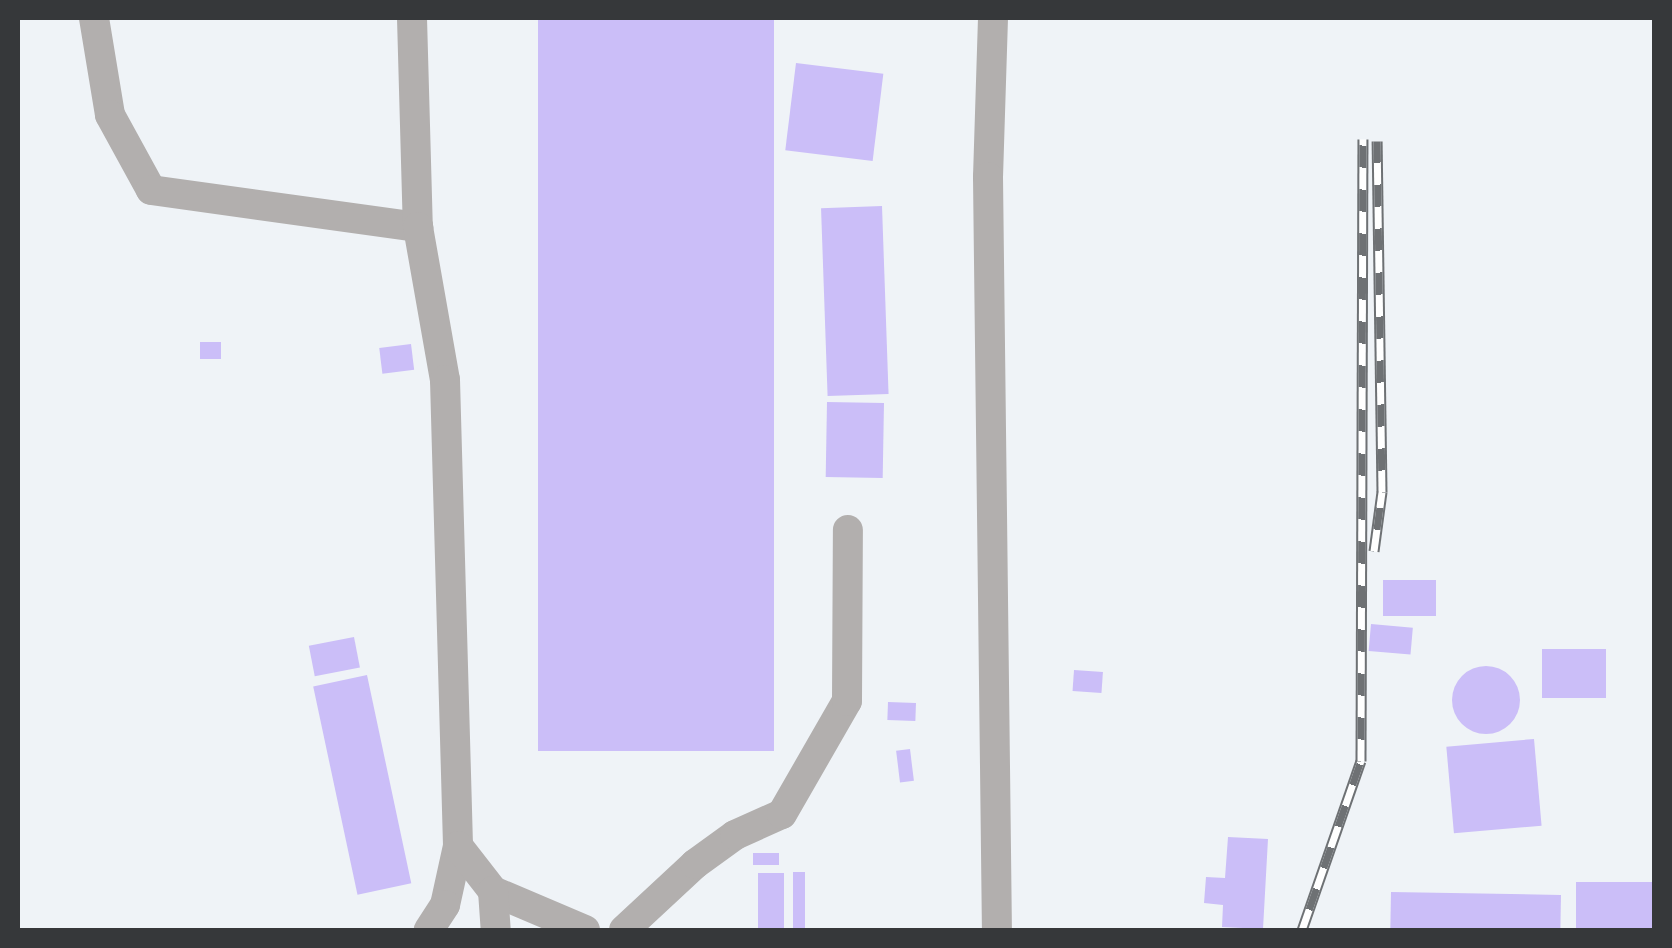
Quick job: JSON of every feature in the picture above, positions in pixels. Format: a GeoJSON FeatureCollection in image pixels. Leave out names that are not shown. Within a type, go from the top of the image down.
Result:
{"type":"FeatureCollection","features":[{"type":"Feature","properties":{"kind":"street"},"geometry":{"type":"LineString","coordinates":[[94,18],[110,115],[151,190],[418,226]]}},
{"type":"Feature","properties":{"kind":"street"},"geometry":{"type":"LineString","coordinates":[[412,18],[418,226],[445,380],[458,846],[445,905],[429,930],[416,930]]}},
{"type":"Feature","properties":{"kind":"street"},"geometry":{"type":"LineString","coordinates":[[993,18],[988,177],[997,930]]}},
{"type":"Feature","properties":{"kind":"street"},"geometry":{"type":"LineString","coordinates":[[624,930],[695,864],[735,835],[782,814],[848,701],[848,530]]}},
{"type":"Feature","properties":{"kind":"street"},"geometry":{"type":"LineString","coordinates":[[458,846],[493,891],[584,930]]}},
{"type":"Feature","properties":{"kind":"street"},"geometry":{"type":"LineString","coordinates":[[493,891],[496,930]]}},
{"type":"Feature","properties":{"kind":"building"},"geometry":{"type":"Polygon","coordinates":[[[538,18],[774,18],[774,751],[538,751],[538,18]]]}},
{"type":"Feature","properties":{"kind":"building"},"geometry":{"type":"Polygon","coordinates":[[[796,63],[883,74],[873,161],[785,150],[796,63]]]}},
{"type":"Feature","properties":{"kind":"building"},"geometry":{"type":"Polygon","coordinates":[[[882,206],[889,394],[828,396],[821,208],[882,206]]]}},
{"type":"Feature","properties":{"kind":"building"},"geometry":{"type":"Polygon","coordinates":[[[200,342],[221,342],[221,359],[200,359],[200,342]]]}},
{"type":"Feature","properties":{"kind":"building"},"geometry":{"type":"Polygon","coordinates":[[[411,344],[414,370],[382,374],[379,348],[411,344]]]}},
{"type":"Feature","properties":{"kind":"building"},"geometry":{"type":"Polygon","coordinates":[[[827,402],[884,403],[883,478],[826,477],[827,402]]]}},
{"type":"Feature","properties":{"kind":"building"},"geometry":{"type":"Polygon","coordinates":[[[1383,580],[1436,580],[1436,616],[1383,616],[1383,580]]]}},
{"type":"Feature","properties":{"kind":"building"},"geometry":{"type":"Polygon","coordinates":[[[1371,624],[1413,628],[1410,655],[1369,651],[1371,624]]]}},
{"type":"Feature","properties":{"kind":"building"},"geometry":{"type":"Polygon","coordinates":[[[354,637],[360,667],[315,676],[309,646],[354,637]]]}},
{"type":"Feature","properties":{"kind":"building"},"geometry":{"type":"Polygon","coordinates":[[[1542,649],[1606,649],[1606,698],[1542,698],[1542,649]]]}},
{"type":"Feature","properties":{"kind":"building"},"geometry":{"type":"Polygon","coordinates":[[[1486,666],[1499,668],[1510,676],[1518,687],[1518,713],[1510,724],[1499,732],[1486,734],[1473,732],[1462,724],[1454,713],[1452,700],[1454,687],[1462,676],[1473,668],[1486,666]]]}},
{"type":"Feature","properties":{"kind":"building"},"geometry":{"type":"Polygon","coordinates":[[[1074,670],[1103,672],[1101,693],[1073,691],[1074,670]]]}},
{"type":"Feature","properties":{"kind":"building"},"geometry":{"type":"Polygon","coordinates":[[[367,675],[411,883],[357,895],[313,686],[367,675]]]}},
{"type":"Feature","properties":{"kind":"building"},"geometry":{"type":"Polygon","coordinates":[[[888,702],[916,703],[915,721],[887,720],[888,702]]]}},
{"type":"Feature","properties":{"kind":"building"},"geometry":{"type":"Polygon","coordinates":[[[1534,739],[1542,826],[1454,833],[1446,747],[1534,739]]]}},
{"type":"Feature","properties":{"kind":"building"},"geometry":{"type":"Polygon","coordinates":[[[910,749],[914,781],[900,782],[896,751],[910,749]]]}},
{"type":"Feature","properties":{"kind":"building"},"geometry":{"type":"Polygon","coordinates":[[[1228,837],[1268,839],[1263,929],[1222,927],[1223,905],[1204,903],[1206,877],[1225,878],[1228,837]]]}},
{"type":"Feature","properties":{"kind":"building"},"geometry":{"type":"Polygon","coordinates":[[[753,853],[779,853],[779,865],[753,865],[753,853]]]}},
{"type":"Feature","properties":{"kind":"building"},"geometry":{"type":"Polygon","coordinates":[[[793,872],[805,872],[805,930],[793,930],[793,872]]]}},
{"type":"Feature","properties":{"kind":"building"},"geometry":{"type":"Polygon","coordinates":[[[758,873],[784,873],[784,928],[758,928],[758,873]]]}},
{"type":"Feature","properties":{"kind":"building"},"geometry":{"type":"Polygon","coordinates":[[[1576,882],[1654,882],[1654,930],[1576,930],[1576,882]]]}},
{"type":"Feature","properties":{"kind":"building"},"geometry":{"type":"Polygon","coordinates":[[[1391,892],[1561,895],[1560,930],[1390,930],[1391,892]]]}},
{"type":"Feature","properties":{"kind":"railway"},"geometry":{"type":"LineString","coordinates":[[1302,930],[1361,761],[1363,139]]}},
{"type":"Feature","properties":{"kind":"railway"},"geometry":{"type":"LineString","coordinates":[[1374,551],[1382,492],[1377,141]]}}]}
